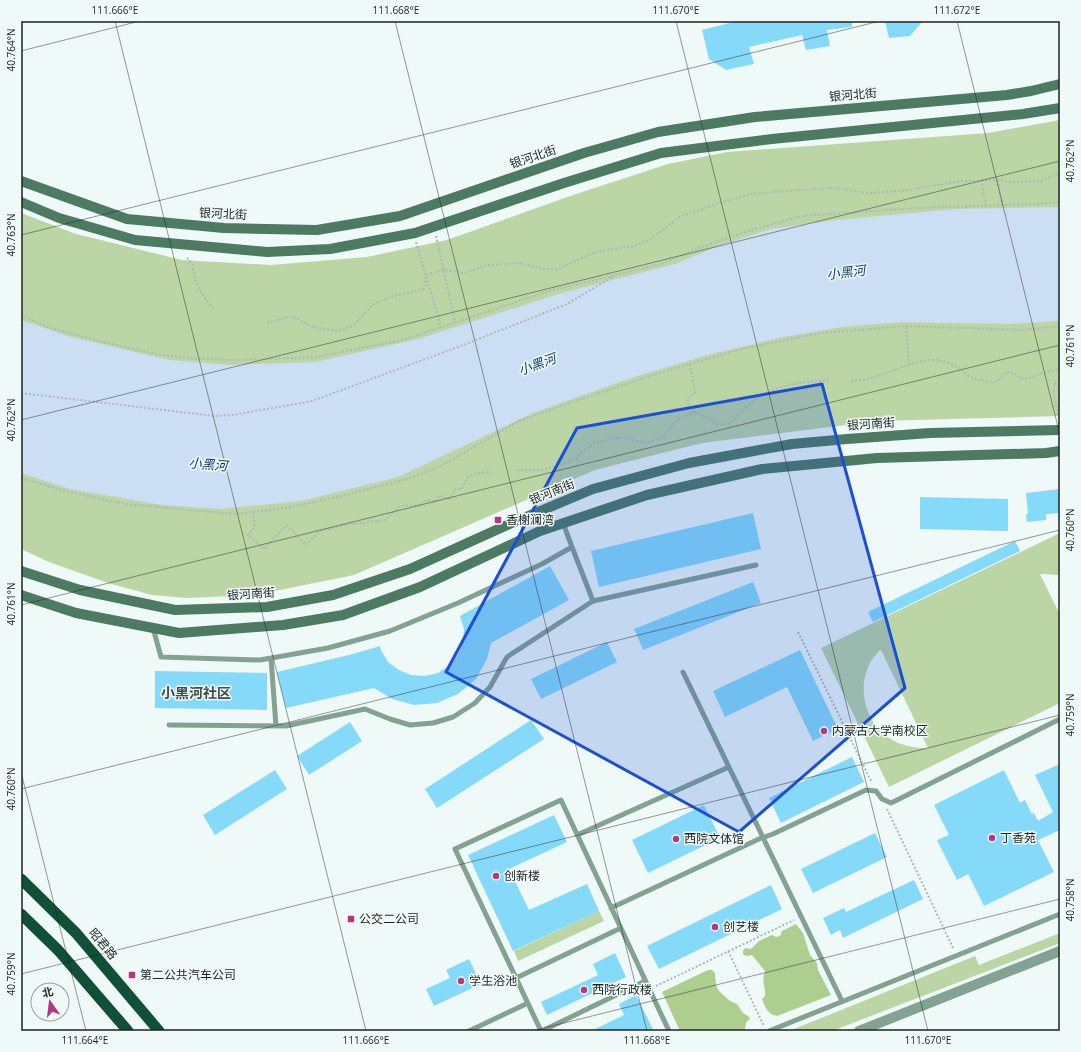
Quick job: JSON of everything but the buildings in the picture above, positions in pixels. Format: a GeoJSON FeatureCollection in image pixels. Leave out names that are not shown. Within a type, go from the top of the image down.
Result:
{"type":"FeatureCollection","features":[{"type":"Feature","properties":{"kind":"highway","name":"昭君路"},"geometry":{"type":"LineString","coordinates":[[21,879],[76,933],[159,1031]]}},
{"type":"Feature","properties":{"kind":"highway"},"geometry":{"type":"LineString","coordinates":[[21,914],[58,950],[128,1031]]}},
{"type":"Feature","properties":{"kind":"main road","name":"银河北街"},"geometry":{"type":"LineString","coordinates":[[21,181],[127,219],[224,228],[317,230],[400,216],[584,153],[658,132],[755,117],[1007,95],[1060,84]]}},
{"type":"Feature","properties":{"kind":"main road"},"geometry":{"type":"LineString","coordinates":[[21,202],[59,218],[135,240],[267,252],[330,249],[413,234],[564,183],[660,153],[772,139],[1022,114],[1060,108]]}},
{"type":"Feature","properties":{"kind":"main road","name":"银河南街"},"geometry":{"type":"LineString","coordinates":[[21,571],[80,590],[175,610],[266,607],[333,595],[410,569],[514,522],[593,489],[689,463],[792,444],[832,440],[930,433],[1060,430]]}},
{"type":"Feature","properties":{"kind":"main road"},"geometry":{"type":"LineString","coordinates":[[21,595],[76,613],[179,633],[284,625],[343,615],[420,587],[540,531],[646,495],[762,469],[877,458],[1046,453],[1060,451]]}},
{"type":"Feature","properties":{"kind":"street"},"geometry":{"type":"LineString","coordinates":[[859,1031],[1060,951]]}},
{"type":"Feature","properties":{"kind":"lane"},"geometry":{"type":"LineString","coordinates":[[563,523],[593,602]]}},
{"type":"Feature","properties":{"kind":"lane"},"geometry":{"type":"LineString","coordinates":[[152,628],[161,657],[260,660],[328,648],[390,631],[465,600],[542,564],[572,547]]}},
{"type":"Feature","properties":{"kind":"lane"},"geometry":{"type":"LineString","coordinates":[[169,725],[286,726],[365,709],[410,725],[454,717],[475,703],[490,687],[507,657],[593,602],[756,565]]}},
{"type":"Feature","properties":{"kind":"lane"},"geometry":{"type":"LineString","coordinates":[[271,658],[276,726]]}},
{"type":"Feature","properties":{"kind":"lane"},"geometry":{"type":"LineString","coordinates":[[683,672],[842,1001]]}},
{"type":"Feature","properties":{"kind":"lane"},"geometry":{"type":"LineString","coordinates":[[611,908],[763,837],[774,834],[866,790],[876,791],[882,799],[891,803],[1060,719]]}},
{"type":"Feature","properties":{"kind":"lane"},"geometry":{"type":"LineString","coordinates":[[577,835],[729,767]]}},
{"type":"Feature","properties":{"kind":"lane"},"geometry":{"type":"LineString","coordinates":[[645,981],[541,1031],[455,849],[561,800],[669,1031]]}},
{"type":"Feature","properties":{"kind":"lane"},"geometry":{"type":"LineString","coordinates":[[767,1031],[1060,914]]}},
{"type":"Feature","properties":{"kind":"lane"},"geometry":{"type":"LineString","coordinates":[[516,978],[620,928]]}},
{"type":"Feature","properties":{"kind":"lane"},"geometry":{"type":"LineString","coordinates":[[469,1031],[528,1003]]}},
{"type":"Feature","properties":{"kind":"path"},"geometry":{"type":"LineString","coordinates":[[426,275],[443,270],[464,273],[488,265],[520,263],[543,269],[557,269],[595,252],[633,246],[651,239],[681,216],[752,194],[837,188],[868,193],[902,191],[962,181],[1041,181],[1060,173]]}},
{"type":"Feature","properties":{"kind":"path"},"geometry":{"type":"LineString","coordinates":[[981,180],[986,206]]}},
{"type":"Feature","properties":{"kind":"path"},"geometry":{"type":"LineString","coordinates":[[998,180],[1002,205]]}},
{"type":"Feature","properties":{"kind":"path"},"geometry":{"type":"LineString","coordinates":[[21,315],[47,327],[155,354],[199,359],[243,360],[316,357],[403,340],[549,291],[660,264],[710,244],[751,230],[802,216],[910,208],[1060,202]]}},
{"type":"Feature","properties":{"kind":"path"},"geometry":{"type":"LineString","coordinates":[[434,227],[455,322]]}},
{"type":"Feature","properties":{"kind":"path"},"geometry":{"type":"LineString","coordinates":[[413,234],[441,327]]}},
{"type":"Feature","properties":{"kind":"path"},"geometry":{"type":"LineString","coordinates":[[187,258],[192,262],[196,282],[203,297],[214,309]]}},
{"type":"Feature","properties":{"kind":"path"},"geometry":{"type":"LineString","coordinates":[[267,323],[292,316],[314,327],[337,331],[353,326],[375,303],[394,296],[424,289],[426,275]]}},
{"type":"Feature","properties":{"kind":"path"},"geometry":{"type":"LineString","coordinates":[[21,393],[214,416],[232,415],[302,403],[312,401],[429,358],[567,304],[616,275]]}},
{"type":"Feature","properties":{"kind":"path"},"geometry":{"type":"LineString","coordinates":[[21,478],[65,491],[126,504],[235,514],[292,507],[338,497],[407,478],[441,466],[519,421],[572,402],[741,349],[822,333],[906,326],[1023,330],[1060,326]]}},
{"type":"Feature","properties":{"kind":"path"},"geometry":{"type":"LineString","coordinates":[[906,326],[909,365]]}},
{"type":"Feature","properties":{"kind":"path"},"geometry":{"type":"LineString","coordinates":[[851,380],[858,381],[877,376],[921,361],[939,360],[959,368],[975,380],[991,383],[1000,380],[1005,373],[1012,372],[1021,378],[1026,379],[1060,369]]}},
{"type":"Feature","properties":{"kind":"path"},"geometry":{"type":"LineString","coordinates":[[690,364],[695,393],[687,399],[690,409],[718,424],[729,424],[758,398],[776,388],[798,383],[831,380]]}},
{"type":"Feature","properties":{"kind":"path"},"geometry":{"type":"LineString","coordinates":[[1059,419],[1054,396],[1054,384],[1060,383]]}},
{"type":"Feature","properties":{"kind":"path"},"geometry":{"type":"LineString","coordinates":[[517,470],[542,470],[558,466],[576,459],[583,451],[595,443],[615,438],[625,438],[646,443],[664,437],[682,417],[695,412]]}},
{"type":"Feature","properties":{"kind":"path"},"geometry":{"type":"LineString","coordinates":[[253,512],[255,527],[248,535],[264,549],[287,525],[306,545],[320,531],[345,525],[385,520],[400,506],[420,505],[427,500],[435,502],[439,496],[450,499],[455,489],[462,489],[468,477],[476,473],[493,472]]}},
{"type":"Feature","properties":{"kind":"path"},"geometry":{"type":"LineString","coordinates":[[798,632],[876,791]]}},
{"type":"Feature","properties":{"kind":"path"},"geometry":{"type":"LineString","coordinates":[[882,799],[957,955]]}},
{"type":"Feature","properties":{"kind":"path"},"geometry":{"type":"LineString","coordinates":[[649,989],[802,917]]}},
{"type":"Feature","properties":{"kind":"path"},"geometry":{"type":"LineString","coordinates":[[728,951],[767,1031]]}},
{"type":"Feature","properties":{"kind":"highlighted area"},"geometry":{"type":"Polygon","coordinates":[[[822,384],[905,688],[739,832],[446,672],[577,428],[822,384]]]}},
{"type":"Feature","properties":{"kind":"green space"},"geometry":{"type":"Polygon","coordinates":[[[1060,120],[1060,416],[878,421],[702,443],[595,470],[354,575],[255,595],[187,598],[152,595],[108,583],[49,562],[21,549],[21,213],[76,234],[182,260],[271,265],[367,257],[447,240],[570,196],[668,164],[727,152],[988,133],[1060,120]]]}},
{"type":"Feature","properties":{"kind":"green space"},"geometry":{"type":"Polygon","coordinates":[[[1060,533],[1060,575],[1040,574],[1060,615],[1060,703],[889,787],[821,648],[1060,533]],[[881,650],[873,658],[865,677],[864,697],[866,708],[870,717],[881,732],[893,740],[906,746],[928,748],[881,650]]]}},
{"type":"Feature","properties":{"kind":"green space"},"geometry":{"type":"Polygon","coordinates":[[[599,911],[604,921],[518,961],[514,951],[599,911]]]}},
{"type":"Feature","properties":{"kind":"green space"},"geometry":{"type":"Polygon","coordinates":[[[796,924],[803,933],[810,955],[817,963],[818,970],[831,995],[777,1016],[769,1012],[762,999],[765,996],[763,979],[765,971],[752,955],[746,956],[743,954],[743,951],[745,948],[751,949],[759,941],[772,935],[776,937],[780,936],[782,931],[796,924]]]}},
{"type":"Feature","properties":{"kind":"green space"},"geometry":{"type":"Polygon","coordinates":[[[1060,933],[1060,943],[832,1031],[789,1031],[975,956],[979,965],[1060,933]]]}},
{"type":"Feature","properties":{"kind":"green space"},"geometry":{"type":"Polygon","coordinates":[[[708,970],[712,970],[715,973],[716,985],[719,991],[730,1001],[737,1004],[743,1013],[750,1018],[746,1023],[745,1029],[741,1031],[680,1031],[662,992],[708,970]]]}},
{"type":"Feature","properties":{"kind":"water","name":"小黑河"},"geometry":{"type":"Polygon","coordinates":[[[1060,207],[1060,321],[1011,324],[901,322],[842,327],[778,338],[704,356],[631,378],[533,413],[398,477],[301,501],[221,509],[162,505],[70,489],[21,473],[21,320],[68,336],[169,360],[231,365],[316,362],[418,339],[562,293],[675,264],[721,245],[771,229],[837,220],[955,209],[1060,207]]]}},
{"type":"Feature","properties":{"kind":"place","name":"香榭澜湾"},"geometry":{"type":"Point","coordinates":[498,520]}},
{"type":"Feature","properties":{"kind":"place","name":"内蒙古大学南校区"},"geometry":{"type":"Point","coordinates":[824,731]}},
{"type":"Feature","properties":{"kind":"place","name":"丁香苑"},"geometry":{"type":"Point","coordinates":[992,838]}},
{"type":"Feature","properties":{"kind":"place","name":"西院文体馆"},"geometry":{"type":"Point","coordinates":[676,839]}},
{"type":"Feature","properties":{"kind":"place","name":"创新楼"},"geometry":{"type":"Point","coordinates":[496,876]}},
{"type":"Feature","properties":{"kind":"place","name":"公交二公司"},"geometry":{"type":"Point","coordinates":[351,919]}},
{"type":"Feature","properties":{"kind":"place","name":"创艺楼"},"geometry":{"type":"Point","coordinates":[715,927]}},
{"type":"Feature","properties":{"kind":"place","name":"第二公共汽车公司"},"geometry":{"type":"Point","coordinates":[132,975]}},
{"type":"Feature","properties":{"kind":"place","name":"学生浴池"},"geometry":{"type":"Point","coordinates":[461,981]}},
{"type":"Feature","properties":{"kind":"place","name":"西院行政楼"},"geometry":{"type":"Point","coordinates":[584,990]}},
{"type":"Feature","properties":{"kind":"district","name":"小黑河社区"},"geometry":{"type":"Point","coordinates":[196,693]}}]}
